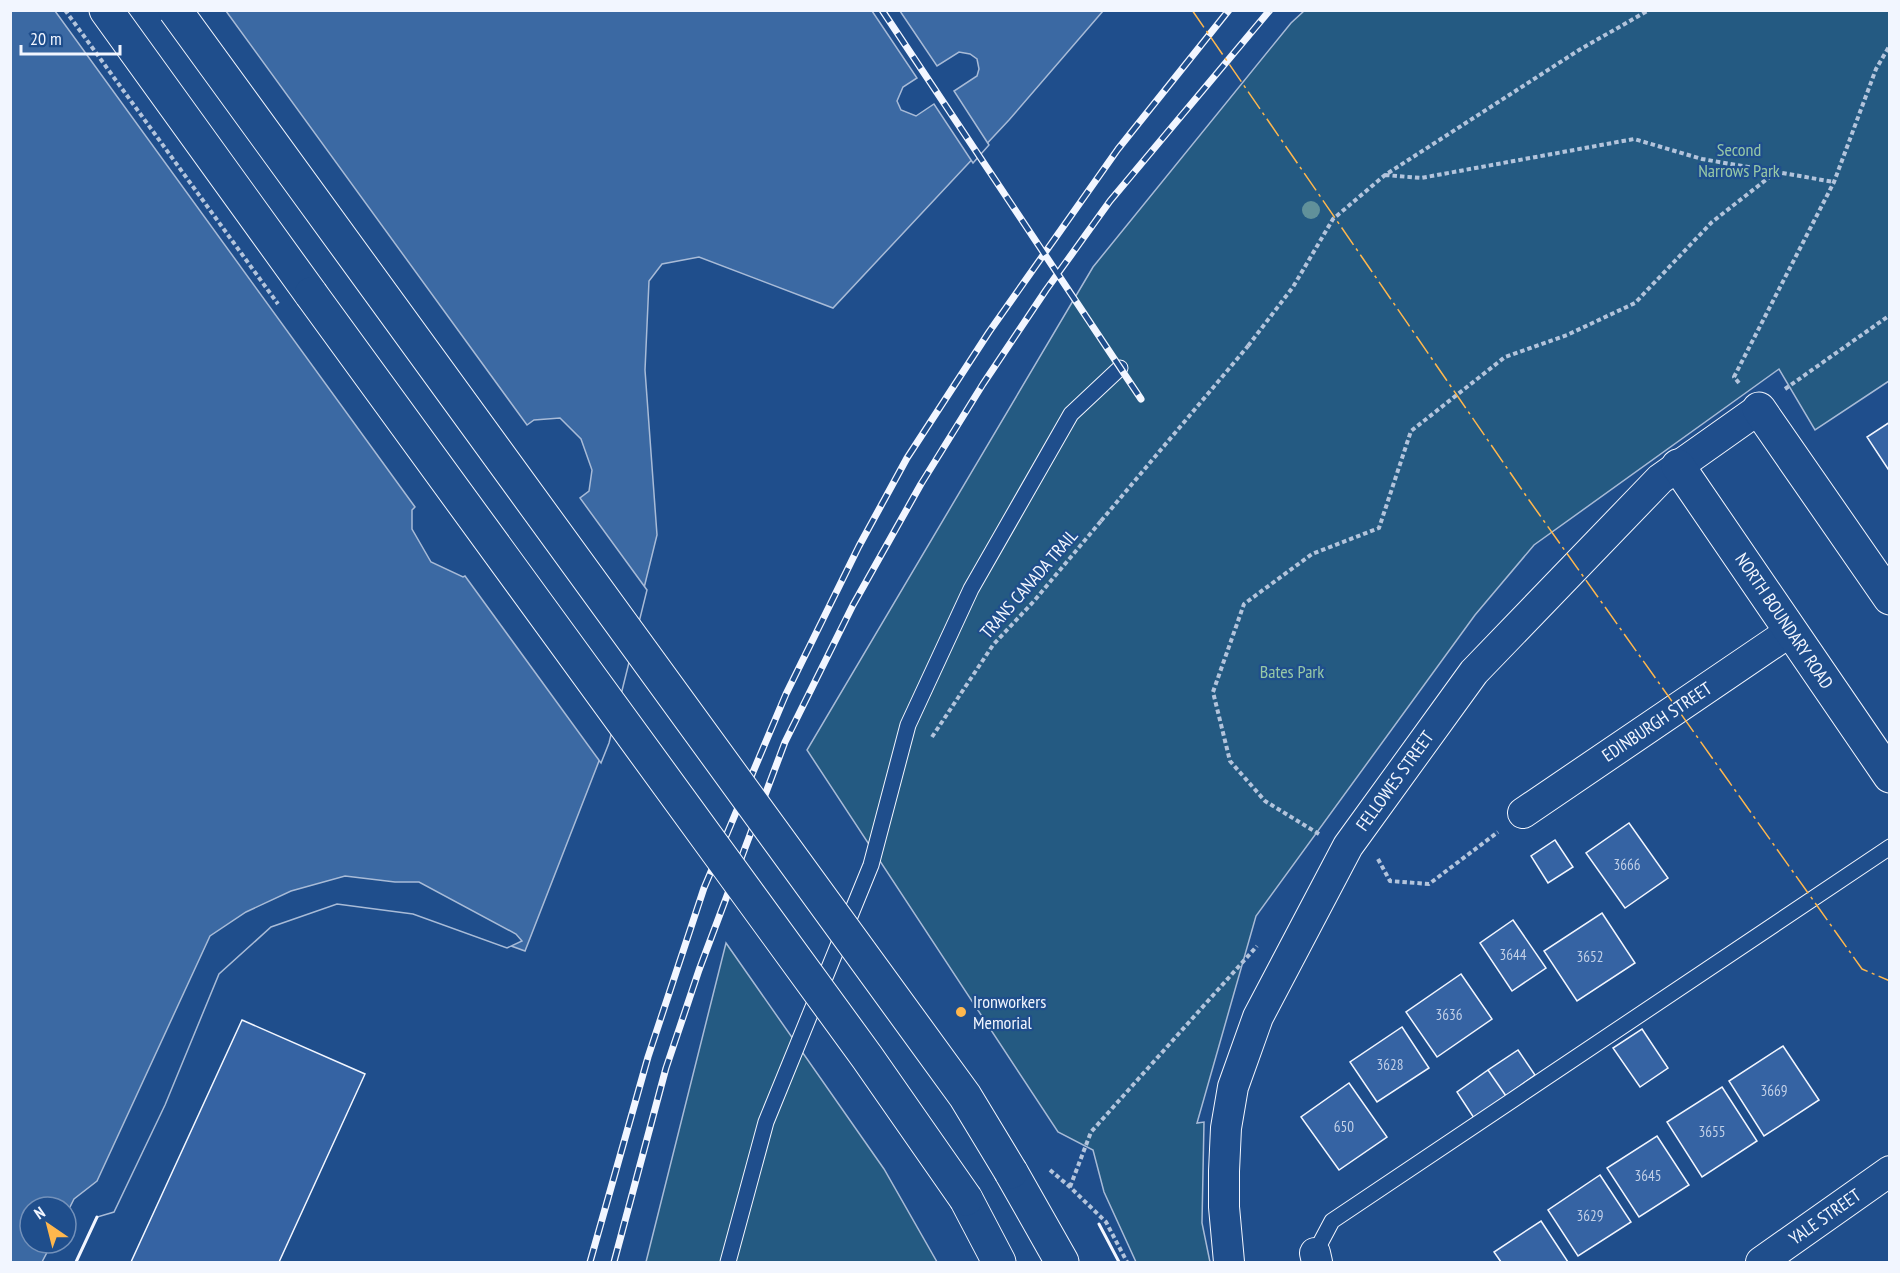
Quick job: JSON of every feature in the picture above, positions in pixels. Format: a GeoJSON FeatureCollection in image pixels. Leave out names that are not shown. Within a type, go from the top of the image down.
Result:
{"type":"FeatureCollection","features":[{"type":"Feature","properties":{"kind":"main road"},"geometry":{"type":"LineString","coordinates":[[106,10],[867,1057],[966,1199],[999,1263]]}},
{"type":"Feature","properties":{"kind":"main road"},"geometry":{"type":"LineString","coordinates":[[175,10],[965,1096],[1062,1263]]}},
{"type":"Feature","properties":{"kind":"main road"},"geometry":{"type":"LineString","coordinates":[[1759,409],[1890,598]]}},
{"type":"Feature","properties":{"kind":"main road","name":"NORTH BOUNDARY ROAD"},"geometry":{"type":"LineString","coordinates":[[1678,466],[1890,776]]}},
{"type":"Feature","properties":{"kind":"street","name":"FELLOWES STREET"},"geometry":{"type":"LineString","coordinates":[[1229,1263],[1224,1207],[1224,1171],[1226,1128],[1233,1087],[1258,1017],[1353,838],[1474,672],[1660,479],[1759,409]]}},
{"type":"Feature","properties":{"kind":"street","name":"EDINBURGH STREET"},"geometry":{"type":"LineString","coordinates":[[1523,813],[1791,631]]}},
{"type":"Feature","properties":{"kind":"street","name":"YALE STREET"},"geometry":{"type":"LineString","coordinates":[[1761,1263],[1890,1172]]}},
{"type":"Feature","properties":{"kind":"lane"},"geometry":{"type":"LineString","coordinates":[[728,1263],[766,1122],[871,865],[908,725],[971,589],[1071,414],[1120,368]]}},
{"type":"Feature","properties":{"kind":"lane"},"geometry":{"type":"LineString","coordinates":[[1316,1258],[1332,1221],[1890,847]]}},
{"type":"Feature","properties":{"kind":"path","name":"TRANS CANADA TRAIL"},"geometry":{"type":"LineString","coordinates":[[931,739],[993,645],[1034,601],[1248,346],[1293,287],[1333,219],[1385,175],[1579,50],[1649,10]]}},
{"type":"Feature","properties":{"kind":"path"},"geometry":{"type":"LineString","coordinates":[[1890,45],[1876,69],[1834,182],[1734,377],[1759,409],[1890,315]]}},
{"type":"Feature","properties":{"kind":"path"},"geometry":{"type":"LineString","coordinates":[[1385,175],[1420,178],[1634,139],[1702,159],[1834,182]]}},
{"type":"Feature","properties":{"kind":"path"},"geometry":{"type":"LineString","coordinates":[[1523,813],[1429,884],[1390,881],[1353,838],[1265,801],[1230,761],[1213,693],[1244,604],[1312,554],[1379,528],[1411,431],[1505,357],[1567,335],[1635,303],[1712,222],[1776,172]]}},
{"type":"Feature","properties":{"kind":"path"},"geometry":{"type":"LineString","coordinates":[[1127,1263],[1106,1222],[1070,1187],[1091,1132],[1264,939]]}},
{"type":"Feature","properties":{"kind":"green space"},"geometry":{"type":"Polygon","coordinates":[[[1304,11],[1889,11],[1889,381],[1815,430],[1779,369],[1534,545],[1475,615],[1256,916],[1197,1123],[1204,1122],[1202,1223],[1210,1262],[1136,1262],[1104,1192],[1093,1150],[1058,1132],[807,750],[1093,267],[1291,23],[1304,11]]]}},
{"type":"Feature","properties":{"kind":"green space"},"geometry":{"type":"Polygon","coordinates":[[[726,943],[884,1169],[937,1262],[646,1262],[726,943]]]}},
{"type":"Feature","properties":{"kind":"shaded area"},"geometry":{"type":"Polygon","coordinates":[[[10,11],[1103,11],[1009,120],[833,308],[699,257],[662,264],[649,281],[645,370],[657,535],[606,743],[525,951],[414,911],[337,901],[270,924],[216,972],[111,1210],[97,1217],[76,1262],[11,1262],[10,11]]]}},
{"type":"Feature","properties":{"kind":"pier"},"geometry":{"type":"Polygon","coordinates":[[[55,11],[226,11],[527,425],[534,420],[560,418],[581,439],[592,470],[589,491],[580,498],[647,590],[609,743],[601,763],[465,576],[431,562],[412,529],[412,510],[415,507],[55,11]]]}},
{"type":"Feature","properties":{"kind":"pier"},"geometry":{"type":"Polygon","coordinates":[[[872,11],[900,11],[937,66],[959,52],[970,54],[977,59],[979,69],[977,76],[954,91],[989,145],[973,163],[934,104],[916,116],[901,110],[897,101],[903,87],[917,78],[872,11]]]}},
{"type":"Feature","properties":{"kind":"pier"},"geometry":{"type":"Polygon","coordinates":[[[345,876],[395,882],[419,882],[516,934],[522,941],[507,948],[413,914],[337,904],[271,927],[219,974],[165,1105],[114,1212],[97,1217],[76,1262],[42,1262],[46,1255],[78,1255],[78,1196],[97,1181],[210,936],[246,912],[291,891],[345,876]]]}},
{"type":"Feature","properties":{"kind":"building"},"geometry":{"type":"Polygon","coordinates":[[[1890,422],[1890,472],[1867,437],[1890,422]]]}},
{"type":"Feature","properties":{"kind":"building"},"geometry":{"type":"Polygon","coordinates":[[[1629,823],[1668,878],[1625,908],[1586,853],[1629,823]]]}},
{"type":"Feature","properties":{"kind":"building"},"geometry":{"type":"Polygon","coordinates":[[[1555,840],[1573,867],[1548,883],[1531,856],[1555,840]]]}},
{"type":"Feature","properties":{"kind":"building"},"geometry":{"type":"Polygon","coordinates":[[[1602,913],[1635,963],[1577,1001],[1544,951],[1602,913]]]}},
{"type":"Feature","properties":{"kind":"building"},"geometry":{"type":"Polygon","coordinates":[[[1513,920],[1546,968],[1512,991],[1480,943],[1513,920]]]}},
{"type":"Feature","properties":{"kind":"building"},"geometry":{"type":"Polygon","coordinates":[[[1461,974],[1492,1019],[1437,1057],[1406,1012],[1461,974]]]}},
{"type":"Feature","properties":{"kind":"building"},"geometry":{"type":"Polygon","coordinates":[[[242,1020],[365,1074],[279,1262],[131,1262],[242,1020]]]}},
{"type":"Feature","properties":{"kind":"building"},"geometry":{"type":"Polygon","coordinates":[[[1402,1027],[1429,1068],[1377,1102],[1350,1062],[1402,1027]]]}},
{"type":"Feature","properties":{"kind":"building"},"geometry":{"type":"Polygon","coordinates":[[[1642,1029],[1668,1068],[1640,1087],[1613,1048],[1642,1029]]]}},
{"type":"Feature","properties":{"kind":"building"},"geometry":{"type":"Polygon","coordinates":[[[1783,1046],[1819,1100],[1764,1136],[1729,1081],[1783,1046]]]}},
{"type":"Feature","properties":{"kind":"building"},"geometry":{"type":"Polygon","coordinates":[[[1518,1050],[1535,1075],[1506,1096],[1488,1070],[1518,1050]]]}},
{"type":"Feature","properties":{"kind":"building"},"geometry":{"type":"Polygon","coordinates":[[[1488,1070],[1506,1096],[1474,1118],[1457,1092],[1488,1070]]]}},
{"type":"Feature","properties":{"kind":"building"},"geometry":{"type":"Polygon","coordinates":[[[1349,1083],[1387,1137],[1339,1170],[1301,1117],[1349,1083]]]}},
{"type":"Feature","properties":{"kind":"building"},"geometry":{"type":"Polygon","coordinates":[[[1722,1087],[1757,1141],[1702,1177],[1667,1122],[1722,1087]]]}},
{"type":"Feature","properties":{"kind":"building"},"geometry":{"type":"Polygon","coordinates":[[[1657,1136],[1689,1185],[1639,1217],[1607,1168],[1657,1136]]]}},
{"type":"Feature","properties":{"kind":"building"},"geometry":{"type":"Polygon","coordinates":[[[1600,1175],[1631,1222],[1578,1256],[1548,1210],[1600,1175]]]}},
{"type":"Feature","properties":{"kind":"building"},"geometry":{"type":"Polygon","coordinates":[[[1541,1221],[1568,1262],[1501,1262],[1494,1252],[1541,1221]]]}},
{"type":"Feature","properties":{"kind":"railway"},"geometry":{"type":"LineString","coordinates":[[882,10],[1141,399]]}},
{"type":"Feature","properties":{"kind":"railway"},"geometry":{"type":"LineString","coordinates":[[590,1262],[648,1057],[704,888],[786,694],[859,546],[907,458],[989,332],[1118,149],[1229,10]]}},
{"type":"Feature","properties":{"kind":"railway"},"geometry":{"type":"LineString","coordinates":[[614,1262],[666,1068],[699,970],[785,742],[853,605],[921,484],[983,384],[1046,290],[1110,201],[1270,10]]}},
{"type":"Feature","properties":{"kind":"wall"},"geometry":{"type":"LineString","coordinates":[[76,1262],[97,1217]]}},
{"type":"Feature","properties":{"kind":"wall"},"geometry":{"type":"LineString","coordinates":[[1099,1224],[1119,1262]]}},
{"type":"Feature","properties":{"kind":"power"},"geometry":{"type":"LineString","coordinates":[[1192,10],[1529,500],[1862,969],[1890,981]]}},
{"type":"Feature","properties":{"kind":"place","name":"Ironworkers Memorial"},"geometry":{"type":"Point","coordinates":[961,1012]}},
{"type":"Feature","properties":{"kind":"park label","name":"Second Narrows Park"},"geometry":{"type":"Point","coordinates":[1739,160]}},
{"type":"Feature","properties":{"kind":"park label","name":"Bates Park"},"geometry":{"type":"Point","coordinates":[1292,672]}}]}
